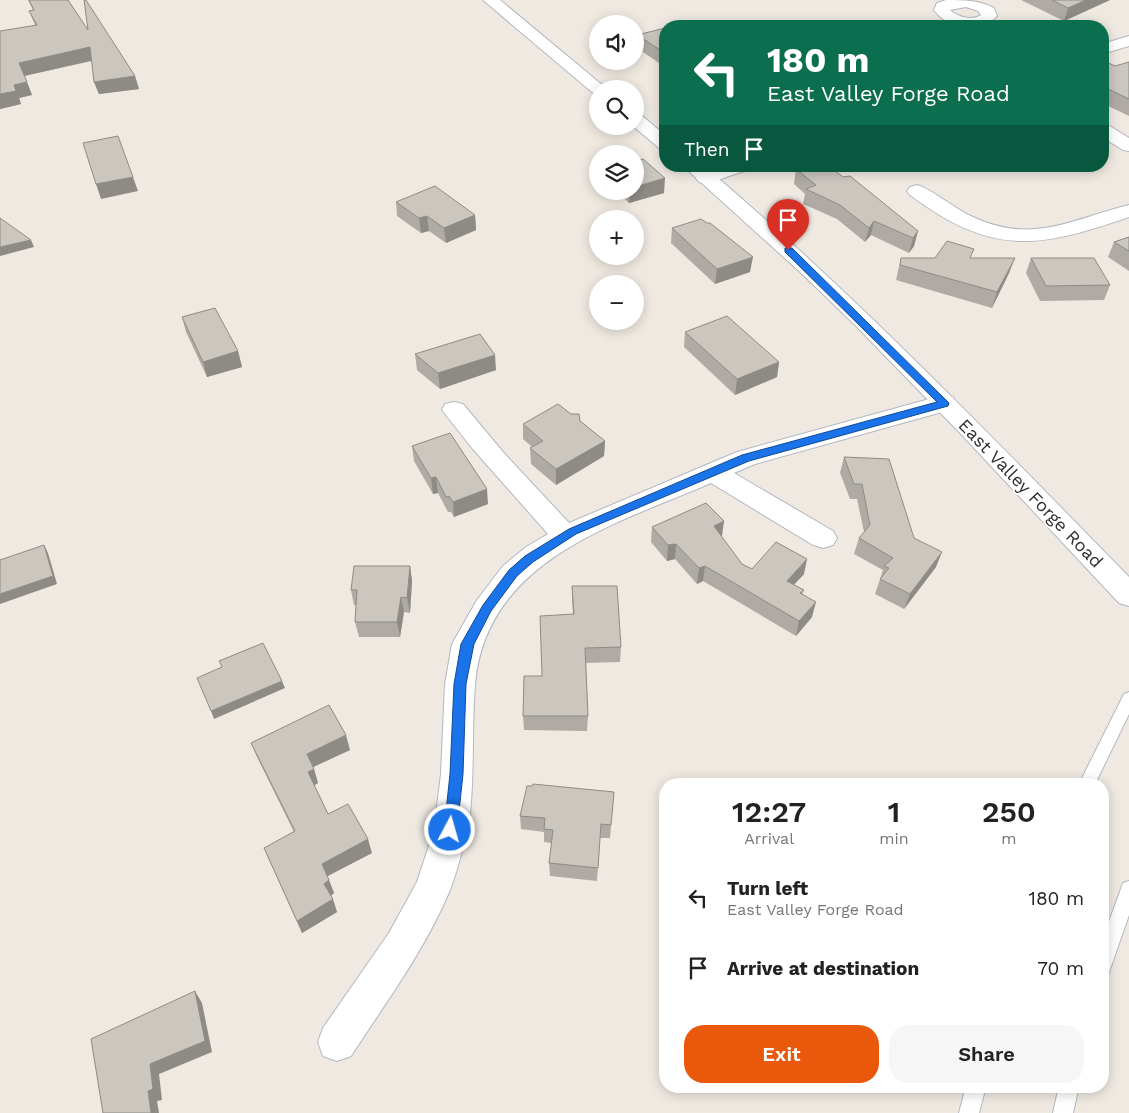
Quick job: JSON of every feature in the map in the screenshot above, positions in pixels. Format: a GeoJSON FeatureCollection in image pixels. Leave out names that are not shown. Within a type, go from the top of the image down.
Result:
{"type":"FeatureCollection","features":[{"type":"Feature","properties":{"kind":"street"},"geometry":{"type":"LineString","coordinates":[[492,0],[589,81]]}},
{"type":"Feature","properties":{"kind":"street"},"geometry":{"type":"LineString","coordinates":[[1109,48],[1129,41]]}},
{"type":"Feature","properties":{"kind":"street"},"geometry":{"type":"LineString","coordinates":[[644,126],[659,139]]}},
{"type":"Feature","properties":{"kind":"street"},"geometry":{"type":"LineString","coordinates":[[1109,133],[1129,146]]}},
{"type":"Feature","properties":{"kind":"street","name":"East Valley Forge Road"},"geometry":{"type":"LineString","coordinates":[[699,172],[826,285],[944,403],[1129,595]]}},
{"type":"Feature","properties":{"kind":"street"},"geometry":{"type":"LineString","coordinates":[[917,191],[958,220],[984,230],[1011,235],[1040,236],[1065,232],[1129,211]]}},
{"type":"Feature","properties":{"kind":"street"},"geometry":{"type":"LineString","coordinates":[[337,1042],[402,946],[433,888],[450,830],[457,774],[460,684],[468,644],[487,608],[513,573],[536,554],[565,536],[746,458],[944,403]]}},
{"type":"Feature","properties":{"kind":"street"},"geometry":{"type":"LineString","coordinates":[[454,410],[502,469],[531,497],[565,536]]}},
{"type":"Feature","properties":{"kind":"street"},"geometry":{"type":"LineString","coordinates":[[713,473],[824,538]]}},
{"type":"Feature","properties":{"kind":"lane"},"geometry":{"type":"LineString","coordinates":[[1090,778],[1129,698]]}},
{"type":"Feature","properties":{"kind":"lane"},"geometry":{"type":"LineString","coordinates":[[1109,948],[1129,889]]}},
{"type":"Feature","properties":{"kind":"lane"},"geometry":{"type":"LineString","coordinates":[[968,1113],[974,1093]]}},
{"type":"Feature","properties":{"kind":"lane"},"geometry":{"type":"LineString","coordinates":[[1062,1113],[1067,1093]]}},
{"type":"Feature","properties":{"kind":"building"},"geometry":{"type":"Polygon","coordinates":[[[29,0],[68,0],[88,30],[84,0],[86,0],[135,76],[94,82],[90,47],[19,63],[27,82],[14,85],[16,91],[0,94],[0,31],[37,25],[29,11],[34,10],[29,0]]]}},
{"type":"Feature","properties":{"kind":"building"},"geometry":{"type":"Polygon","coordinates":[[[1052,0],[1086,0],[1068,8],[1052,0]]]}},
{"type":"Feature","properties":{"kind":"building"},"geometry":{"type":"Polygon","coordinates":[[[659,30],[659,49],[644,40],[644,33],[659,30]]]}},
{"type":"Feature","properties":{"kind":"building"},"geometry":{"type":"Polygon","coordinates":[[[1129,62],[1129,99],[1109,89],[1109,63],[1115,66],[1129,62]]]}},
{"type":"Feature","properties":{"kind":"building"},"geometry":{"type":"Polygon","coordinates":[[[118,136],[133,177],[96,184],[83,143],[118,136]]]}},
{"type":"Feature","properties":{"kind":"building"},"geometry":{"type":"Polygon","coordinates":[[[644,160],[665,178],[644,184],[644,160]]]}},
{"type":"Feature","properties":{"kind":"building"},"geometry":{"type":"Polygon","coordinates":[[[800,172],[837,172],[843,177],[850,176],[918,231],[913,238],[874,221],[869,228],[840,205],[806,189],[816,185],[800,172]]]}},
{"type":"Feature","properties":{"kind":"building"},"geometry":{"type":"Polygon","coordinates":[[[435,186],[475,215],[444,228],[427,216],[419,218],[396,202],[435,186]]]}},
{"type":"Feature","properties":{"kind":"building"},"geometry":{"type":"Polygon","coordinates":[[[0,218],[31,240],[0,247],[0,218]]]}},
{"type":"Feature","properties":{"kind":"building"},"geometry":{"type":"Polygon","coordinates":[[[701,219],[710,223],[753,257],[717,269],[672,228],[701,219]]]}},
{"type":"Feature","properties":{"kind":"building"},"geometry":{"type":"Polygon","coordinates":[[[1129,237],[1129,251],[1114,242],[1129,237]]]}},
{"type":"Feature","properties":{"kind":"building"},"geometry":{"type":"Polygon","coordinates":[[[947,241],[974,249],[970,258],[1015,258],[997,292],[900,265],[901,258],[935,258],[947,241]]]}},
{"type":"Feature","properties":{"kind":"building"},"geometry":{"type":"Polygon","coordinates":[[[1031,258],[1094,258],[1110,285],[1046,286],[1031,258]]]}},
{"type":"Feature","properties":{"kind":"building"},"geometry":{"type":"Polygon","coordinates":[[[215,308],[238,351],[203,362],[182,317],[215,308]]]}},
{"type":"Feature","properties":{"kind":"building"},"geometry":{"type":"Polygon","coordinates":[[[727,316],[779,362],[737,379],[685,332],[727,316]]]}},
{"type":"Feature","properties":{"kind":"building"},"geometry":{"type":"Polygon","coordinates":[[[480,334],[495,355],[438,373],[415,354],[480,334]]]}},
{"type":"Feature","properties":{"kind":"building"},"geometry":{"type":"Polygon","coordinates":[[[558,404],[571,414],[579,414],[580,421],[605,441],[556,469],[530,448],[543,441],[523,424],[558,404]]]}},
{"type":"Feature","properties":{"kind":"building"},"geometry":{"type":"Polygon","coordinates":[[[450,433],[487,489],[453,502],[449,496],[446,497],[436,477],[431,478],[412,446],[450,433]]]}},
{"type":"Feature","properties":{"kind":"building"},"geometry":{"type":"Polygon","coordinates":[[[844,457],[889,459],[914,538],[942,552],[910,594],[880,579],[889,568],[884,566],[893,558],[859,538],[870,525],[862,484],[854,484],[844,457]]]}},
{"type":"Feature","properties":{"kind":"building"},"geometry":{"type":"Polygon","coordinates":[[[706,503],[724,521],[714,526],[742,564],[752,569],[776,542],[807,559],[787,581],[804,590],[800,593],[816,602],[799,621],[705,566],[699,568],[676,544],[668,545],[652,527],[706,503]]]}},
{"type":"Feature","properties":{"kind":"building"},"geometry":{"type":"Polygon","coordinates":[[[44,545],[53,576],[0,594],[0,560],[44,545]]]}},
{"type":"Feature","properties":{"kind":"building"},"geometry":{"type":"Polygon","coordinates":[[[354,566],[410,566],[407,598],[401,597],[397,622],[355,622],[357,590],[351,590],[354,566]]]}},
{"type":"Feature","properties":{"kind":"building"},"geometry":{"type":"Polygon","coordinates":[[[572,586],[617,586],[621,647],[585,648],[588,716],[523,716],[524,676],[542,676],[540,616],[574,614],[572,586]]]}},
{"type":"Feature","properties":{"kind":"building"},"geometry":{"type":"Polygon","coordinates":[[[263,643],[282,681],[211,711],[197,678],[222,667],[219,661],[263,643]]]}},
{"type":"Feature","properties":{"kind":"building"},"geometry":{"type":"Polygon","coordinates":[[[329,705],[346,735],[307,754],[314,769],[308,772],[328,814],[348,804],[368,839],[322,864],[329,880],[324,884],[333,899],[297,921],[264,848],[295,831],[251,743],[329,705]]]}},
{"type":"Feature","properties":{"kind":"building"},"geometry":{"type":"Polygon","coordinates":[[[533,784],[614,792],[611,825],[601,824],[598,868],[549,863],[553,830],[544,829],[545,818],[520,816],[527,786],[532,786],[533,784]]]}},
{"type":"Feature","properties":{"kind":"building"},"geometry":{"type":"Polygon","coordinates":[[[195,991],[205,1041],[150,1064],[153,1089],[148,1091],[151,1113],[103,1113],[91,1039],[195,991]]]}},
{"type":"Feature","properties":{"kind":"route"},"geometry":{"type":"LineString","coordinates":[[450,830],[457,774],[460,684],[468,644],[487,608],[513,573],[529,559],[572,532],[746,458],[944,403],[826,285],[788,250]]}}]}
